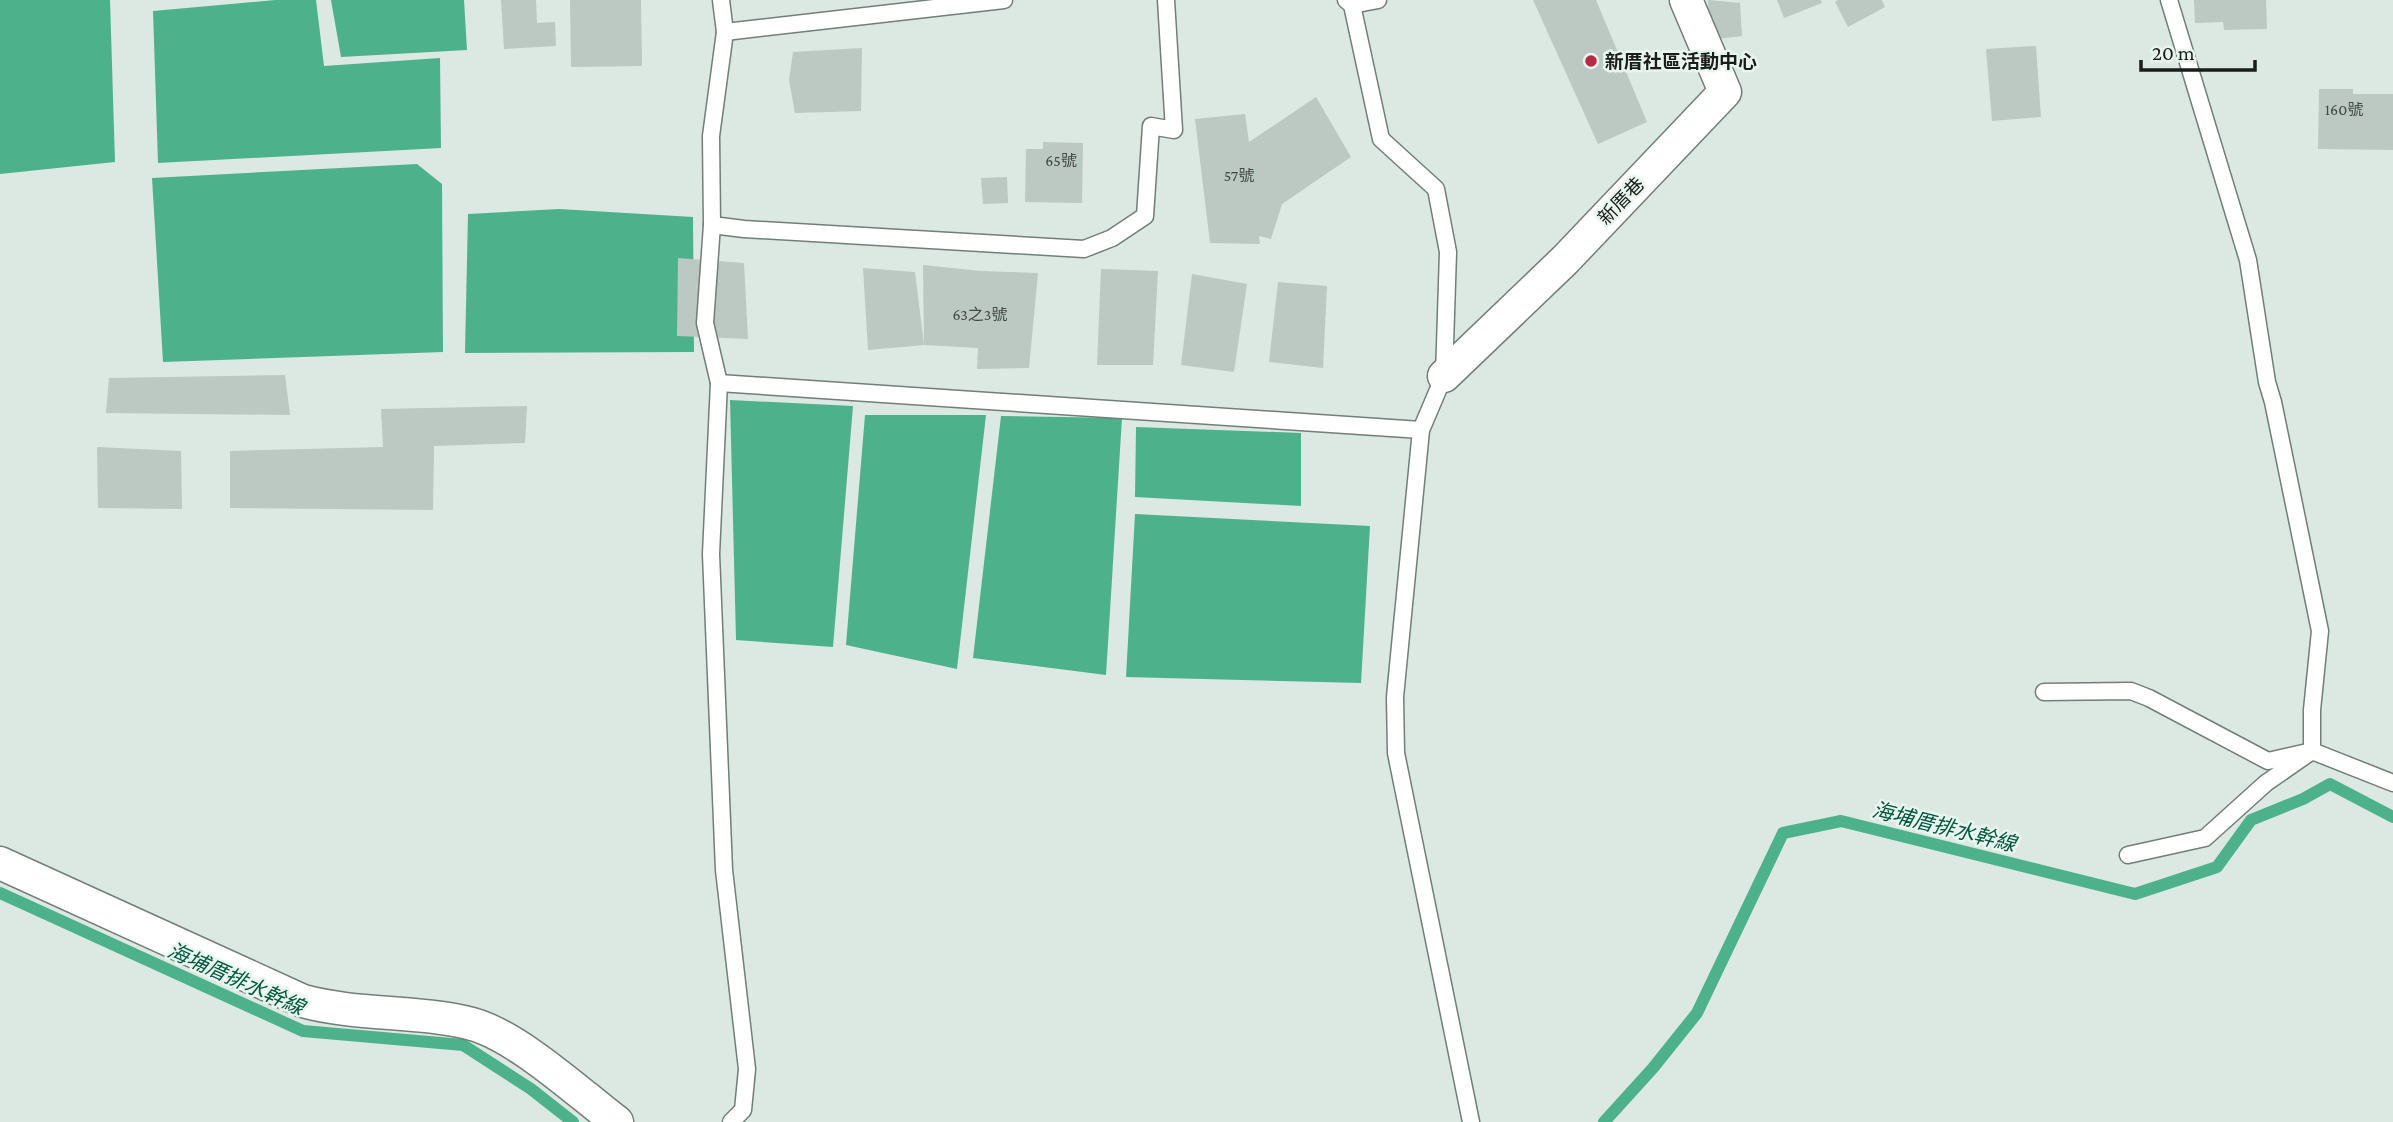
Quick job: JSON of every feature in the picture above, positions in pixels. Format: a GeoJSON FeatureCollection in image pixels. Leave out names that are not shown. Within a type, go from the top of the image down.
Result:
{"type":"FeatureCollection","features":[{"type":"Feature","properties":{"kind":"street","name":"新厝巷"},"geometry":{"type":"LineString","coordinates":[[1444,376],[1565,260],[1725,92],[1686,0]]}},
{"type":"Feature","properties":{"kind":"street"},"geometry":{"type":"LineString","coordinates":[[0,863],[303,1001],[324,1006],[450,1019],[475,1025],[509,1039],[617,1122]]}},
{"type":"Feature","properties":{"kind":"lane"},"geometry":{"type":"LineString","coordinates":[[721,0],[725,32],[710,136],[712,225],[705,323],[719,383],[711,554],[724,870],[747,1069],[743,1110],[732,1122]]}},
{"type":"Feature","properties":{"kind":"lane"},"geometry":{"type":"LineString","coordinates":[[725,32],[1004,0]]}},
{"type":"Feature","properties":{"kind":"lane"},"geometry":{"type":"LineString","coordinates":[[712,225],[1084,249],[1112,238],[1145,216],[1151,126],[1174,130],[1166,0]]}},
{"type":"Feature","properties":{"kind":"lane"},"geometry":{"type":"LineString","coordinates":[[1378,0],[1349,2],[1381,139],[1436,189],[1447,252],[1444,376],[1422,430],[1395,697],[1396,754],[1471,1122]]}},
{"type":"Feature","properties":{"kind":"lane"},"geometry":{"type":"LineString","coordinates":[[2169,0],[2248,260],[2267,382],[2320,631],[2312,710],[2312,751]]}},
{"type":"Feature","properties":{"kind":"lane"},"geometry":{"type":"LineString","coordinates":[[719,383],[1422,430]]}},
{"type":"Feature","properties":{"kind":"lane"},"geometry":{"type":"LineString","coordinates":[[2045,692],[2132,691],[2267,761],[2312,751],[2393,783]]}},
{"type":"Feature","properties":{"kind":"lane"},"geometry":{"type":"LineString","coordinates":[[2128,855],[2205,838],[2266,783],[2312,751]]}},
{"type":"Feature","properties":{"kind":"shaded area"},"geometry":{"type":"Polygon","coordinates":[[[0,0],[110,0],[115,162],[0,174],[0,0]]]}},
{"type":"Feature","properties":{"kind":"shaded area"},"geometry":{"type":"Polygon","coordinates":[[[275,0],[316,0],[324,66],[440,58],[441,148],[158,163],[153,11],[275,0]]]}},
{"type":"Feature","properties":{"kind":"shaded area"},"geometry":{"type":"Polygon","coordinates":[[[331,0],[464,0],[467,50],[341,57],[331,0]]]}},
{"type":"Feature","properties":{"kind":"shaded area"},"geometry":{"type":"Polygon","coordinates":[[[417,164],[442,184],[443,352],[163,362],[152,178],[417,164]]]}},
{"type":"Feature","properties":{"kind":"shaded area"},"geometry":{"type":"Polygon","coordinates":[[[559,209],[693,217],[694,352],[465,353],[468,214],[559,209]]]}},
{"type":"Feature","properties":{"kind":"shaded area"},"geometry":{"type":"Polygon","coordinates":[[[730,400],[853,406],[833,647],[736,640],[730,400]]]}},
{"type":"Feature","properties":{"kind":"shaded area"},"geometry":{"type":"Polygon","coordinates":[[[865,415],[986,415],[957,669],[846,645],[865,415]]]}},
{"type":"Feature","properties":{"kind":"shaded area"},"geometry":{"type":"Polygon","coordinates":[[[1001,416],[1122,418],[1106,675],[973,658],[1001,416]]]}},
{"type":"Feature","properties":{"kind":"shaded area"},"geometry":{"type":"Polygon","coordinates":[[[1136,427],[1301,433],[1301,506],[1135,497],[1136,427]]]}},
{"type":"Feature","properties":{"kind":"shaded area"},"geometry":{"type":"Polygon","coordinates":[[[1135,514],[1370,526],[1361,683],[1126,677],[1135,514]]]}},
{"type":"Feature","properties":{"kind":"building"},"geometry":{"type":"Polygon","coordinates":[[[501,0],[536,0],[537,23],[555,22],[556,46],[504,49],[501,0]]]}},
{"type":"Feature","properties":{"kind":"building"},"geometry":{"type":"Polygon","coordinates":[[[570,0],[641,0],[642,66],[571,67],[570,0]]]}},
{"type":"Feature","properties":{"kind":"building","name":"新厝社區活動中心"},"geometry":{"type":"Polygon","coordinates":[[[1533,0],[1596,0],[1647,122],[1598,144],[1533,0]]]}},
{"type":"Feature","properties":{"kind":"building"},"geometry":{"type":"Polygon","coordinates":[[[1708,0],[1740,3],[1742,36],[1709,40],[1708,0]]]}},
{"type":"Feature","properties":{"kind":"building"},"geometry":{"type":"Polygon","coordinates":[[[1777,0],[1821,0],[1822,3],[1784,18],[1777,0]]]}},
{"type":"Feature","properties":{"kind":"building"},"geometry":{"type":"Polygon","coordinates":[[[1882,0],[1885,7],[1848,27],[1835,2],[1882,0]]]}},
{"type":"Feature","properties":{"kind":"building"},"geometry":{"type":"Polygon","coordinates":[[[2194,0],[2266,0],[2267,29],[2224,30],[2223,22],[2195,23],[2194,0]]]}},
{"type":"Feature","properties":{"kind":"building"},"geometry":{"type":"Polygon","coordinates":[[[2036,46],[2041,117],[1992,121],[1986,49],[2036,46]]]}},
{"type":"Feature","properties":{"kind":"building"},"geometry":{"type":"Polygon","coordinates":[[[862,48],[861,111],[795,113],[789,80],[793,52],[862,48]]]}},
{"type":"Feature","properties":{"kind":"building"},"geometry":{"type":"Polygon","coordinates":[[[2319,89],[2353,89],[2353,94],[2393,94],[2393,150],[2318,149],[2319,89]]]}},
{"type":"Feature","properties":{"kind":"building"},"geometry":{"type":"Polygon","coordinates":[[[1316,97],[1351,157],[1282,204],[1271,239],[1259,236],[1260,244],[1210,243],[1195,119],[1245,114],[1249,142],[1316,97]]]}},
{"type":"Feature","properties":{"kind":"building"},"geometry":{"type":"Polygon","coordinates":[[[1043,142],[1083,143],[1082,203],[1025,202],[1026,149],[1043,149],[1043,142]]]}},
{"type":"Feature","properties":{"kind":"building"},"geometry":{"type":"Polygon","coordinates":[[[1007,177],[1008,203],[983,204],[981,178],[1007,177]]]}},
{"type":"Feature","properties":{"kind":"building"},"geometry":{"type":"Polygon","coordinates":[[[678,258],[744,263],[748,339],[677,336],[678,258]]]}},
{"type":"Feature","properties":{"kind":"building"},"geometry":{"type":"Polygon","coordinates":[[[923,265],[1038,273],[1029,368],[977,369],[978,348],[924,345],[923,265]]]}},
{"type":"Feature","properties":{"kind":"building"},"geometry":{"type":"Polygon","coordinates":[[[863,268],[915,272],[924,345],[868,350],[863,268]]]}},
{"type":"Feature","properties":{"kind":"building"},"geometry":{"type":"Polygon","coordinates":[[[1101,269],[1158,271],[1153,365],[1097,365],[1101,269]]]}},
{"type":"Feature","properties":{"kind":"building"},"geometry":{"type":"Polygon","coordinates":[[[1192,274],[1247,284],[1234,372],[1181,365],[1192,274]]]}},
{"type":"Feature","properties":{"kind":"building"},"geometry":{"type":"Polygon","coordinates":[[[1278,282],[1327,286],[1323,368],[1269,362],[1278,282]]]}},
{"type":"Feature","properties":{"kind":"building"},"geometry":{"type":"Polygon","coordinates":[[[285,375],[290,415],[106,413],[109,378],[285,375]]]}},
{"type":"Feature","properties":{"kind":"building"},"geometry":{"type":"Polygon","coordinates":[[[527,406],[525,443],[434,446],[433,510],[230,508],[230,451],[383,447],[381,409],[527,406]]]}},
{"type":"Feature","properties":{"kind":"building"},"geometry":{"type":"Polygon","coordinates":[[[97,447],[181,451],[182,509],[98,508],[97,447]]]}},
{"type":"Feature","properties":{"kind":"waterway","name":"海埔厝排水幹線"},"geometry":{"type":"LineString","coordinates":[[1604,1122],[1653,1068],[1697,1013],[1783,833],[1841,821],[2135,894],[2217,867],[2251,820],[2303,799],[2330,784],[2393,817]]}},
{"type":"Feature","properties":{"kind":"waterway","name":"海埔厝排水幹線"},"geometry":{"type":"LineString","coordinates":[[0,893],[303,1031],[463,1045],[531,1089],[573,1122]]}},
{"type":"Feature","properties":{"kind":"place","name":"新厝社區活動中心"},"geometry":{"type":"Point","coordinates":[1591,61]}}]}
